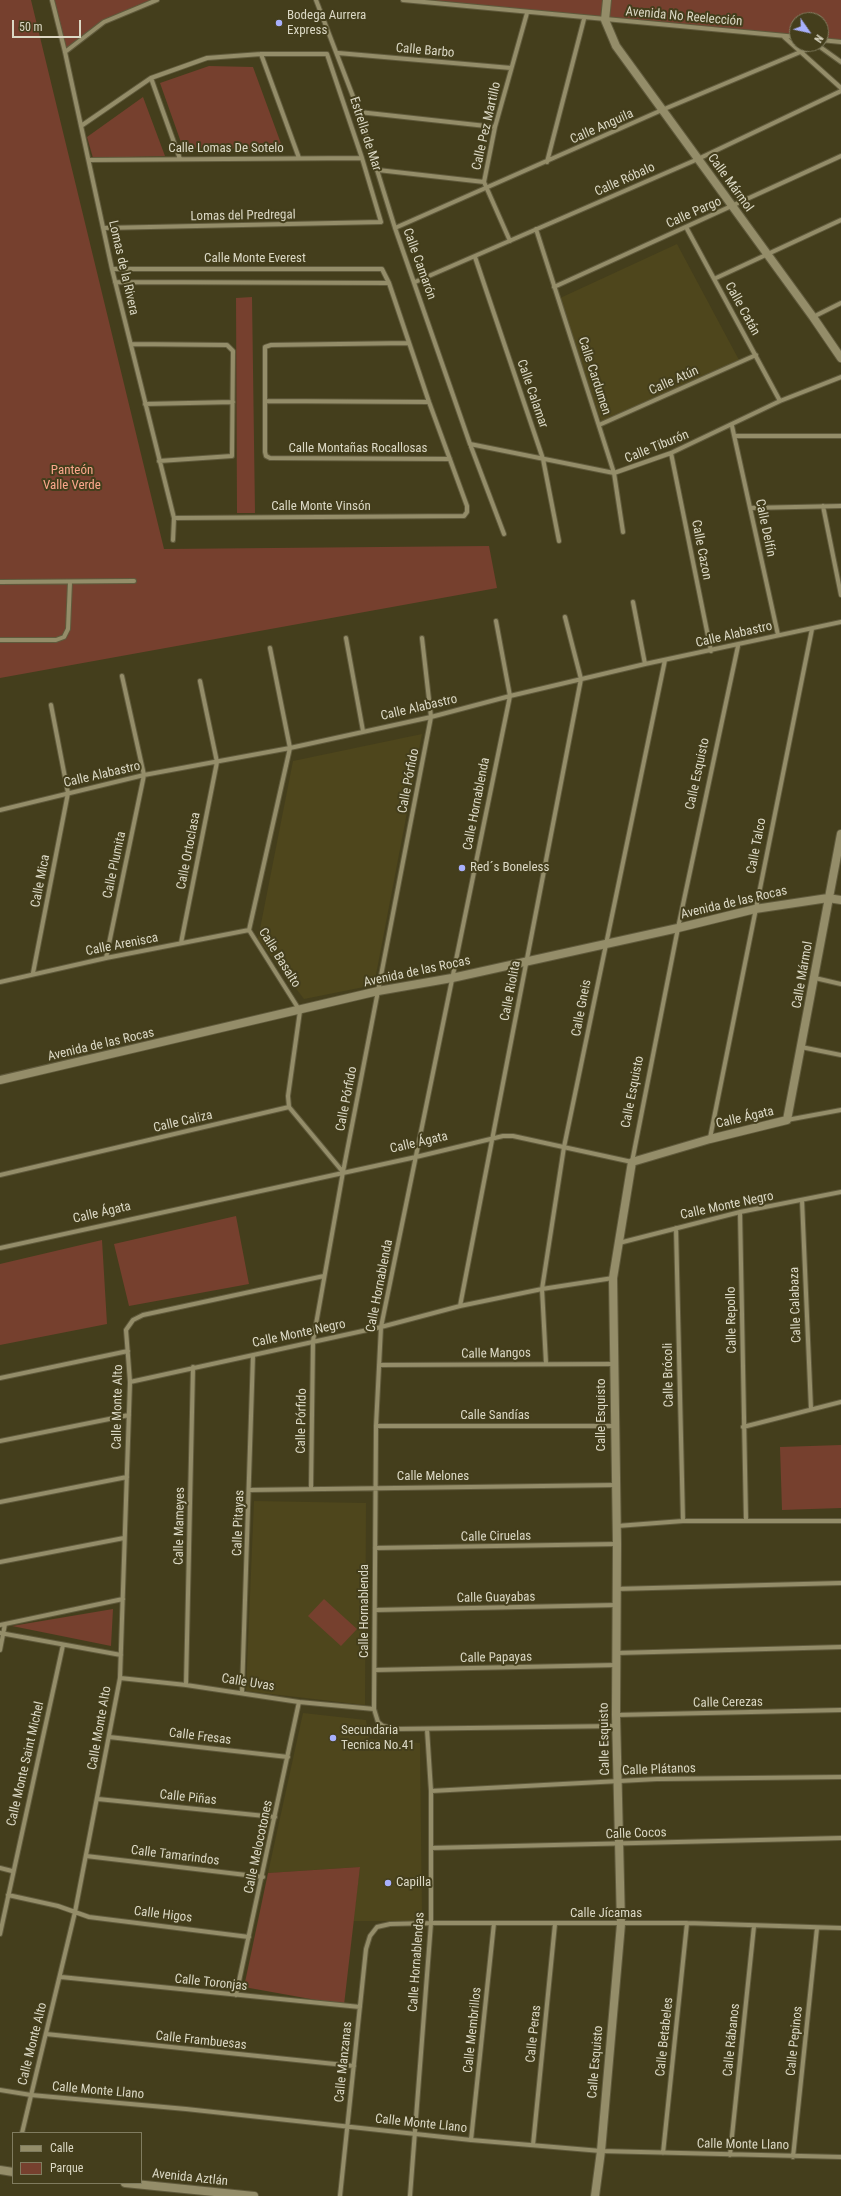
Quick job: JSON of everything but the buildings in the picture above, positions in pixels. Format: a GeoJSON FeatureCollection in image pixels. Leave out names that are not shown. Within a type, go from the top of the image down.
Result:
{"type":"FeatureCollection","features":[{"type":"Feature","properties":{"kind":"street","name":"Lomas de la Rivera"},"geometry":{"type":"LineString","coordinates":[[52,0],[65,52],[115,282],[158,461],[174,518],[173,540]]}},
{"type":"Feature","properties":{"kind":"street"},"geometry":{"type":"LineString","coordinates":[[65,52],[104,22],[157,0]]}},
{"type":"Feature","properties":{"kind":"street","name":"Calle Camarón"},"geometry":{"type":"LineString","coordinates":[[316,0],[338,53],[359,112],[395,228],[470,444],[504,534]]}},
{"type":"Feature","properties":{"kind":"street","name":"Avenida No Reelección"},"geometry":{"type":"LineString","coordinates":[[403,0],[789,37]]}},
{"type":"Feature","properties":{"kind":"street"},"geometry":{"type":"LineString","coordinates":[[605,20],[607,0]]}},
{"type":"Feature","properties":{"kind":"street","name":"Calle Pez Martillo"},"geometry":{"type":"LineString","coordinates":[[510,241],[484,182],[495,127],[527,13]]}},
{"type":"Feature","properties":{"kind":"street"},"geometry":{"type":"LineString","coordinates":[[547,162],[584,18]]}},
{"type":"Feature","properties":{"kind":"street","name":"Calle Mármol"},"geometry":{"type":"LineString","coordinates":[[605,20],[616,46],[813,317],[841,358]]}},
{"type":"Feature","properties":{"kind":"street"},"geometry":{"type":"LineString","coordinates":[[783,36],[789,42]]}},
{"type":"Feature","properties":{"kind":"street"},"geometry":{"type":"LineString","coordinates":[[829,41],[841,42]]}},
{"type":"Feature","properties":{"kind":"street","name":"Calle Anguila"},"geometry":{"type":"LineString","coordinates":[[395,228],[797,52]]}},
{"type":"Feature","properties":{"kind":"street"},"geometry":{"type":"LineString","coordinates":[[800,52],[841,88]]}},
{"type":"Feature","properties":{"kind":"street"},"geometry":{"type":"LineString","coordinates":[[827,52],[841,62]]}},
{"type":"Feature","properties":{"kind":"street","name":"Calle Barbo"},"geometry":{"type":"LineString","coordinates":[[338,53],[511,68]]}},
{"type":"Feature","properties":{"kind":"street"},"geometry":{"type":"LineString","coordinates":[[81,126],[151,78],[207,58],[261,54],[299,158]]}},
{"type":"Feature","properties":{"kind":"street","name":"Estrella de Mar"},"geometry":{"type":"LineString","coordinates":[[261,54],[327,54],[362,158],[381,222]]}},
{"type":"Feature","properties":{"kind":"street"},"geometry":{"type":"LineString","coordinates":[[151,78],[180,159]]}},
{"type":"Feature","properties":{"kind":"street","name":"Calle Róbalo"},"geometry":{"type":"LineString","coordinates":[[415,282],[698,159],[841,91]]}},
{"type":"Feature","properties":{"kind":"street"},"geometry":{"type":"LineString","coordinates":[[359,112],[495,127]]}},
{"type":"Feature","properties":{"kind":"street","name":"Calle Pargo"},"geometry":{"type":"LineString","coordinates":[[554,287],[841,156]]}},
{"type":"Feature","properties":{"kind":"street","name":"Calle Lomas De Sotelo"},"geometry":{"type":"LineString","coordinates":[[89,160],[362,158]]}},
{"type":"Feature","properties":{"kind":"street"},"geometry":{"type":"LineString","coordinates":[[378,170],[484,182]]}},
{"type":"Feature","properties":{"kind":"street"},"geometry":{"type":"LineString","coordinates":[[714,279],[841,220]]}},
{"type":"Feature","properties":{"kind":"street","name":"Lomas del Predregal"},"geometry":{"type":"LineString","coordinates":[[104,228],[381,222]]}},
{"type":"Feature","properties":{"kind":"street","name":"Calle Catán"},"geometry":{"type":"LineString","coordinates":[[686,227],[780,401]]}},
{"type":"Feature","properties":{"kind":"street","name":"Calle Cardumen"},"geometry":{"type":"LineString","coordinates":[[536,230],[614,473],[623,532]]}},
{"type":"Feature","properties":{"kind":"street","name":"Calle Calamar"},"geometry":{"type":"LineString","coordinates":[[475,257],[543,459],[559,541]]}},
{"type":"Feature","properties":{"kind":"street","name":"Calle Monte Everest"},"geometry":{"type":"LineString","coordinates":[[112,269],[379,268],[385,272],[429,402],[467,506],[467,512]]}},
{"type":"Feature","properties":{"kind":"street","name":"Calle Monte Everest"},"geometry":{"type":"LineString","coordinates":[[115,282],[389,283]]}},
{"type":"Feature","properties":{"kind":"street"},"geometry":{"type":"LineString","coordinates":[[813,317],[841,303]]}},
{"type":"Feature","properties":{"kind":"street"},"geometry":{"type":"LineString","coordinates":[[408,342],[271,345],[265,347],[265,401],[429,402]]}},
{"type":"Feature","properties":{"kind":"street"},"geometry":{"type":"LineString","coordinates":[[131,344],[227,345],[231,347],[233,351],[232,456],[158,461]]}},
{"type":"Feature","properties":{"kind":"street","name":"Calle Atún"},"geometry":{"type":"LineString","coordinates":[[599,425],[756,355]]}},
{"type":"Feature","properties":{"kind":"street","name":"Calle Tiburón"},"geometry":{"type":"LineString","coordinates":[[470,444],[614,473],[671,453],[732,426],[780,401],[841,377]]}},
{"type":"Feature","properties":{"kind":"street","name":"Calle Montañas Rocallosas"},"geometry":{"type":"LineString","coordinates":[[265,401],[264,452],[266,456],[270,458],[450,459]]}},
{"type":"Feature","properties":{"kind":"street"},"geometry":{"type":"LineString","coordinates":[[145,404],[233,402]]}},
{"type":"Feature","properties":{"kind":"street","name":"Calle Delfín"},"geometry":{"type":"LineString","coordinates":[[732,426],[778,635]]}},
{"type":"Feature","properties":{"kind":"street"},"geometry":{"type":"LineString","coordinates":[[735,436],[841,436]]}},
{"type":"Feature","properties":{"kind":"street","name":"Calle Cazon"},"geometry":{"type":"LineString","coordinates":[[671,453],[711,651]]}},
{"type":"Feature","properties":{"kind":"street"},"geometry":{"type":"LineString","coordinates":[[823,506],[841,595]]}},
{"type":"Feature","properties":{"kind":"street"},"geometry":{"type":"LineString","coordinates":[[750,508],[841,506]]}},
{"type":"Feature","properties":{"kind":"street","name":"Calle Monte Vinsón"},"geometry":{"type":"LineString","coordinates":[[174,518],[464,516],[467,512]]}},
{"type":"Feature","properties":{"kind":"street"},"geometry":{"type":"LineString","coordinates":[[0,582],[134,581]]}},
{"type":"Feature","properties":{"kind":"street"},"geometry":{"type":"LineString","coordinates":[[0,640],[56,640],[64,637],[68,628],[70,582]]}},
{"type":"Feature","properties":{"kind":"street"},"geometry":{"type":"LineString","coordinates":[[632,602],[645,664]]}},
{"type":"Feature","properties":{"kind":"street"},"geometry":{"type":"LineString","coordinates":[[565,617],[581,679]]}},
{"type":"Feature","properties":{"kind":"street"},"geometry":{"type":"LineString","coordinates":[[496,621],[510,696]]}},
{"type":"Feature","properties":{"kind":"street","name":"Calle Alabastro"},"geometry":{"type":"LineString","coordinates":[[0,810],[144,776],[290,748],[431,717],[510,696],[645,664],[738,646],[778,635],[841,622]]}},
{"type":"Feature","properties":{"kind":"street","name":"Calle Talco"},"geometry":{"type":"LineString","coordinates":[[710,1139],[812,629]]}},
{"type":"Feature","properties":{"kind":"street"},"geometry":{"type":"LineString","coordinates":[[346,638],[363,731]]}},
{"type":"Feature","properties":{"kind":"street","name":"Calle Pórfido"},"geometry":{"type":"LineString","coordinates":[[311,1489],[313,1341],[343,1172],[431,717],[422,638]]}},
{"type":"Feature","properties":{"kind":"street","name":"Calle Esquisto"},"geometry":{"type":"LineString","coordinates":[[595,2196],[601,2151],[621,1924],[616,1726],[615,1589],[617,1526],[614,1426],[613,1278],[632,1162],[678,928],[738,646]]}},
{"type":"Feature","properties":{"kind":"street"},"geometry":{"type":"LineString","coordinates":[[270,648],[290,748]]}},
{"type":"Feature","properties":{"kind":"street","name":"Calle Gneis"},"geometry":{"type":"LineString","coordinates":[[546,1363],[542,1288],[564,1147],[665,660]]}},
{"type":"Feature","properties":{"kind":"street"},"geometry":{"type":"LineString","coordinates":[[122,676],[144,776]]}},
{"type":"Feature","properties":{"kind":"street","name":"Calle Riolita"},"geometry":{"type":"LineString","coordinates":[[460,1306],[581,679]]}},
{"type":"Feature","properties":{"kind":"street"},"geometry":{"type":"LineString","coordinates":[[200,681],[217,762]]}},
{"type":"Feature","properties":{"kind":"street","name":"Calle Hornablenda"},"geometry":{"type":"LineString","coordinates":[[510,696],[381,1327],[376,1426],[376,1610],[374,1709],[378,1722],[383,1726],[396,1729],[616,1726]]}},
{"type":"Feature","properties":{"kind":"street"},"geometry":{"type":"LineString","coordinates":[[51,705],[68,793]]}},
{"type":"Feature","properties":{"kind":"street","name":"Calle Basalto"},"geometry":{"type":"LineString","coordinates":[[290,748],[249,930],[300,1011]]}},
{"type":"Feature","properties":{"kind":"street","name":"Calle Ortoclasa"},"geometry":{"type":"LineString","coordinates":[[181,943],[217,762]]}},
{"type":"Feature","properties":{"kind":"street","name":"Calle Plumita"},"geometry":{"type":"LineString","coordinates":[[106,958],[144,776]]}},
{"type":"Feature","properties":{"kind":"street","name":"Calle Mica"},"geometry":{"type":"LineString","coordinates":[[33,973],[68,793]]}},
{"type":"Feature","properties":{"kind":"street","name":"Calle Mármol"},"geometry":{"type":"LineString","coordinates":[[787,1120],[841,834]]}},
{"type":"Feature","properties":{"kind":"street","name":"Avenida de las Rocas"},"geometry":{"type":"LineString","coordinates":[[0,1080],[300,1011],[378,991],[452,978],[678,928],[755,909],[828,898],[841,900]]}},
{"type":"Feature","properties":{"kind":"street","name":"Calle Arenisca"},"geometry":{"type":"LineString","coordinates":[[0,982],[33,973],[249,930]]}},
{"type":"Feature","properties":{"kind":"street"},"geometry":{"type":"LineString","coordinates":[[815,978],[841,984]]}},
{"type":"Feature","properties":{"kind":"street"},"geometry":{"type":"LineString","coordinates":[[300,1011],[288,1096],[289,1107],[343,1172]]}},
{"type":"Feature","properties":{"kind":"street"},"geometry":{"type":"LineString","coordinates":[[801,1046],[841,1055]]}},
{"type":"Feature","properties":{"kind":"street","name":"Calle Caliza"},"geometry":{"type":"LineString","coordinates":[[0,1175],[289,1107]]}},
{"type":"Feature","properties":{"kind":"street","name":"Calle Ágata"},"geometry":{"type":"LineString","coordinates":[[0,1248],[492,1139],[513,1136],[632,1162],[710,1139],[787,1120],[841,1110]]}},
{"type":"Feature","properties":{"kind":"street","name":"Calle Monte Negro"},"geometry":{"type":"LineString","coordinates":[[619,1243],[740,1212],[841,1192]]}},
{"type":"Feature","properties":{"kind":"street","name":"Calle Calabaza"},"geometry":{"type":"LineString","coordinates":[[802,1200],[811,1409]]}},
{"type":"Feature","properties":{"kind":"street","name":"Calle Repollo"},"geometry":{"type":"LineString","coordinates":[[740,1212],[743,1428]]}},
{"type":"Feature","properties":{"kind":"street","name":"Calle Brócoli"},"geometry":{"type":"LineString","coordinates":[[676,1228],[683,1521]]}},
{"type":"Feature","properties":{"kind":"street","name":"Calle Monte Alto"},"geometry":{"type":"LineString","coordinates":[[22,2132],[75,1912],[98,1799],[120,1678],[130,1382],[126,1330],[133,1320],[143,1315],[324,1276]]}},
{"type":"Feature","properties":{"kind":"street","name":"Calle Monte Negro"},"geometry":{"type":"LineString","coordinates":[[130,1382],[381,1327],[460,1306],[542,1288],[613,1278]]}},
{"type":"Feature","properties":{"kind":"street"},"geometry":{"type":"LineString","coordinates":[[0,1378],[128,1352]]}},
{"type":"Feature","properties":{"kind":"street","name":"Calle Pitayas"},"geometry":{"type":"LineString","coordinates":[[242,1692],[250,1490],[253,1354]]}},
{"type":"Feature","properties":{"kind":"street","name":"Calle Mangos"},"geometry":{"type":"LineString","coordinates":[[379,1365],[546,1363],[614,1364]]}},
{"type":"Feature","properties":{"kind":"street","name":"Calle Mameyes"},"geometry":{"type":"LineString","coordinates":[[186,1684],[193,1367]]}},
{"type":"Feature","properties":{"kind":"street"},"geometry":{"type":"LineString","coordinates":[[746,1520],[743,1428],[841,1402]]}},
{"type":"Feature","properties":{"kind":"street"},"geometry":{"type":"LineString","coordinates":[[0,1441],[128,1415]]}},
{"type":"Feature","properties":{"kind":"street","name":"Calle Sandías"},"geometry":{"type":"LineString","coordinates":[[376,1426],[614,1426]]}},
{"type":"Feature","properties":{"kind":"street"},"geometry":{"type":"LineString","coordinates":[[0,1502],[127,1477]]}},
{"type":"Feature","properties":{"kind":"street","name":"Calle Melones"},"geometry":{"type":"LineString","coordinates":[[250,1490],[375,1487],[615,1485]]}},
{"type":"Feature","properties":{"kind":"street"},"geometry":{"type":"LineString","coordinates":[[617,1526],[683,1521],[746,1520],[841,1522]]}},
{"type":"Feature","properties":{"kind":"street"},"geometry":{"type":"LineString","coordinates":[[0,1562],[124,1538]]}},
{"type":"Feature","properties":{"kind":"street","name":"Calle Ciruelas"},"geometry":{"type":"LineString","coordinates":[[375,1548],[617,1544]]}},
{"type":"Feature","properties":{"kind":"street"},"geometry":{"type":"LineString","coordinates":[[615,1589],[841,1583]]}},
{"type":"Feature","properties":{"kind":"street"},"geometry":{"type":"LineString","coordinates":[[0,1650],[2,1624],[123,1599]]}},
{"type":"Feature","properties":{"kind":"street","name":"Calle Guayabas"},"geometry":{"type":"LineString","coordinates":[[376,1610],[616,1605]]}},
{"type":"Feature","properties":{"kind":"street"},"geometry":{"type":"LineString","coordinates":[[2,1633],[64,1646],[121,1655]]}},
{"type":"Feature","properties":{"kind":"street","name":"Calle Monte Saint Michel"},"geometry":{"type":"LineString","coordinates":[[0,1934],[12,1871],[64,1646]]}},
{"type":"Feature","properties":{"kind":"street"},"geometry":{"type":"LineString","coordinates":[[616,1653],[841,1647]]}},
{"type":"Feature","properties":{"kind":"street","name":"Calle Papayas"},"geometry":{"type":"LineString","coordinates":[[375,1670],[616,1665]]}},
{"type":"Feature","properties":{"kind":"street","name":"Calle Uvas"},"geometry":{"type":"LineString","coordinates":[[120,1678],[186,1684],[299,1702],[374,1709]]}},
{"type":"Feature","properties":{"kind":"street","name":"Calle Melocotones"},"geometry":{"type":"LineString","coordinates":[[236,1995],[263,1877],[299,1702]]}},
{"type":"Feature","properties":{"kind":"street","name":"Calle Cerezas"},"geometry":{"type":"LineString","coordinates":[[616,1715],[841,1710]]}},
{"type":"Feature","properties":{"kind":"street","name":"Calle Hornablendas"},"geometry":{"type":"LineString","coordinates":[[410,2196],[431,1923],[431,1791],[427,1729]]}},
{"type":"Feature","properties":{"kind":"street","name":"Calle Fresas"},"geometry":{"type":"LineString","coordinates":[[109,1737],[288,1757]]}},
{"type":"Feature","properties":{"kind":"street","name":"Calle Plátanos"},"geometry":{"type":"LineString","coordinates":[[431,1791],[618,1782],[841,1777]]}},
{"type":"Feature","properties":{"kind":"street","name":"Calle Piñas"},"geometry":{"type":"LineString","coordinates":[[98,1799],[275,1817]]}},
{"type":"Feature","properties":{"kind":"street","name":"Calle Cocos"},"geometry":{"type":"LineString","coordinates":[[431,1848],[841,1838]]}},
{"type":"Feature","properties":{"kind":"street","name":"Calle Tamarindos"},"geometry":{"type":"LineString","coordinates":[[86,1856],[263,1877]]}},
{"type":"Feature","properties":{"kind":"street"},"geometry":{"type":"LineString","coordinates":[[0,1868],[12,1871]]}},
{"type":"Feature","properties":{"kind":"street","name":"Calle Higos"},"geometry":{"type":"LineString","coordinates":[[8,1895],[58,1906],[89,1917],[249,1937]]}},
{"type":"Feature","properties":{"kind":"street","name":"Calle Jícamas"},"geometry":{"type":"LineString","coordinates":[[373,1931],[377,1927],[390,1924],[431,1923],[687,1923],[841,1928]]}},
{"type":"Feature","properties":{"kind":"street","name":"Calle Membrillos"},"geometry":{"type":"LineString","coordinates":[[471,2140],[494,1923]]}},
{"type":"Feature","properties":{"kind":"street","name":"Calle Betabeles"},"geometry":{"type":"LineString","coordinates":[[663,2153],[687,1923]]}},
{"type":"Feature","properties":{"kind":"street","name":"Calle Peras"},"geometry":{"type":"LineString","coordinates":[[532,2145],[555,1924]]}},
{"type":"Feature","properties":{"kind":"street","name":"Calle Rábanos"},"geometry":{"type":"LineString","coordinates":[[730,2155],[754,1926]]}},
{"type":"Feature","properties":{"kind":"street","name":"Calle Pepinos"},"geometry":{"type":"LineString","coordinates":[[793,2157],[817,1928]]}},
{"type":"Feature","properties":{"kind":"street","name":"Calle Manzanas"},"geometry":{"type":"LineString","coordinates":[[340,2196],[366,1949],[373,1931]]}},
{"type":"Feature","properties":{"kind":"street","name":"Calle Toronjas"},"geometry":{"type":"LineString","coordinates":[[60,1977],[360,2007]]}},
{"type":"Feature","properties":{"kind":"street","name":"Calle Frambuesas"},"geometry":{"type":"LineString","coordinates":[[46,2034],[354,2066]]}},
{"type":"Feature","properties":{"kind":"street","name":"Calle Monte Llano"},"geometry":{"type":"LineString","coordinates":[[0,2090],[31,2095],[347,2126],[471,2140],[601,2151],[841,2157]]}},
{"type":"Feature","properties":{"kind":"street"},"geometry":{"type":"LineString","coordinates":[[0,2170],[12,2172]]}},
{"type":"Feature","properties":{"kind":"street","name":"Avenida Aztlán"},"geometry":{"type":"LineString","coordinates":[[134,2184],[254,2196]]}},
{"type":"Feature","properties":{"kind":"shaded area"},"geometry":{"type":"Polygon","coordinates":[[[677,244],[739,360],[602,423],[558,299],[677,244]]]}},
{"type":"Feature","properties":{"kind":"shaded area"},"geometry":{"type":"Polygon","coordinates":[[[422,734],[374,985],[304,999],[258,939],[293,761],[422,734]]]}},
{"type":"Feature","properties":{"kind":"shaded area"},"geometry":{"type":"Polygon","coordinates":[[[254,1501],[366,1503],[365,1705],[246,1691],[254,1501]]]}},
{"type":"Feature","properties":{"kind":"shaded area"},"geometry":{"type":"Polygon","coordinates":[[[303,1713],[366,1720],[369,1739],[420,1743],[422,1921],[353,1921],[360,1867],[268,1873],[303,1713]]]}},
{"type":"Feature","properties":{"kind":"green space","name":"Panteón Valle Verde"},"geometry":{"type":"Polygon","coordinates":[[[0,0],[31,0],[164,549],[489,546],[497,588],[0,678],[0,0]]]}},
{"type":"Feature","properties":{"kind":"green space"},"geometry":{"type":"Polygon","coordinates":[[[52,0],[157,0],[104,22],[65,52],[52,0]]]}},
{"type":"Feature","properties":{"kind":"green space"},"geometry":{"type":"Polygon","coordinates":[[[403,0],[841,0],[841,42],[829,41],[829,12],[789,12],[789,37],[403,0]]]}},
{"type":"Feature","properties":{"kind":"green space"},"geometry":{"type":"Polygon","coordinates":[[[209,66],[253,67],[283,149],[183,148],[160,83],[209,66]]]}},
{"type":"Feature","properties":{"kind":"green space"},"geometry":{"type":"Polygon","coordinates":[[[143,97],[165,156],[93,158],[87,137],[143,97]]]}},
{"type":"Feature","properties":{"kind":"green space"},"geometry":{"type":"Polygon","coordinates":[[[252,297],[255,513],[237,513],[236,298],[252,297]]]}},
{"type":"Feature","properties":{"kind":"green space"},"geometry":{"type":"Polygon","coordinates":[[[236,1216],[249,1284],[129,1306],[114,1244],[236,1216]]]}},
{"type":"Feature","properties":{"kind":"green space"},"geometry":{"type":"Polygon","coordinates":[[[102,1240],[107,1324],[0,1345],[0,1264],[102,1240]]]}},
{"type":"Feature","properties":{"kind":"green space"},"geometry":{"type":"Polygon","coordinates":[[[841,1445],[841,1508],[782,1510],[780,1447],[841,1445]]]}},
{"type":"Feature","properties":{"kind":"green space"},"geometry":{"type":"Polygon","coordinates":[[[324,1599],[357,1629],[341,1646],[308,1616],[324,1599]]]}},
{"type":"Feature","properties":{"kind":"green space"},"geometry":{"type":"Polygon","coordinates":[[[113,1609],[111,1646],[12,1626],[113,1609]]]}},
{"type":"Feature","properties":{"kind":"green space"},"geometry":{"type":"Polygon","coordinates":[[[360,1867],[344,2005],[244,1987],[268,1873],[360,1867]]]}},
{"type":"Feature","properties":{"kind":"place","name":"Bodega Aurrera Express"},"geometry":{"type":"Point","coordinates":[279,23]}},
{"type":"Feature","properties":{"kind":"place","name":"Red´s Boneless"},"geometry":{"type":"Point","coordinates":[462,868]}},
{"type":"Feature","properties":{"kind":"place","name":"Secundaria Tecnica No.41"},"geometry":{"type":"Point","coordinates":[333,1738]}},
{"type":"Feature","properties":{"kind":"place","name":"Capilla"},"geometry":{"type":"Point","coordinates":[388,1883]}}]}
